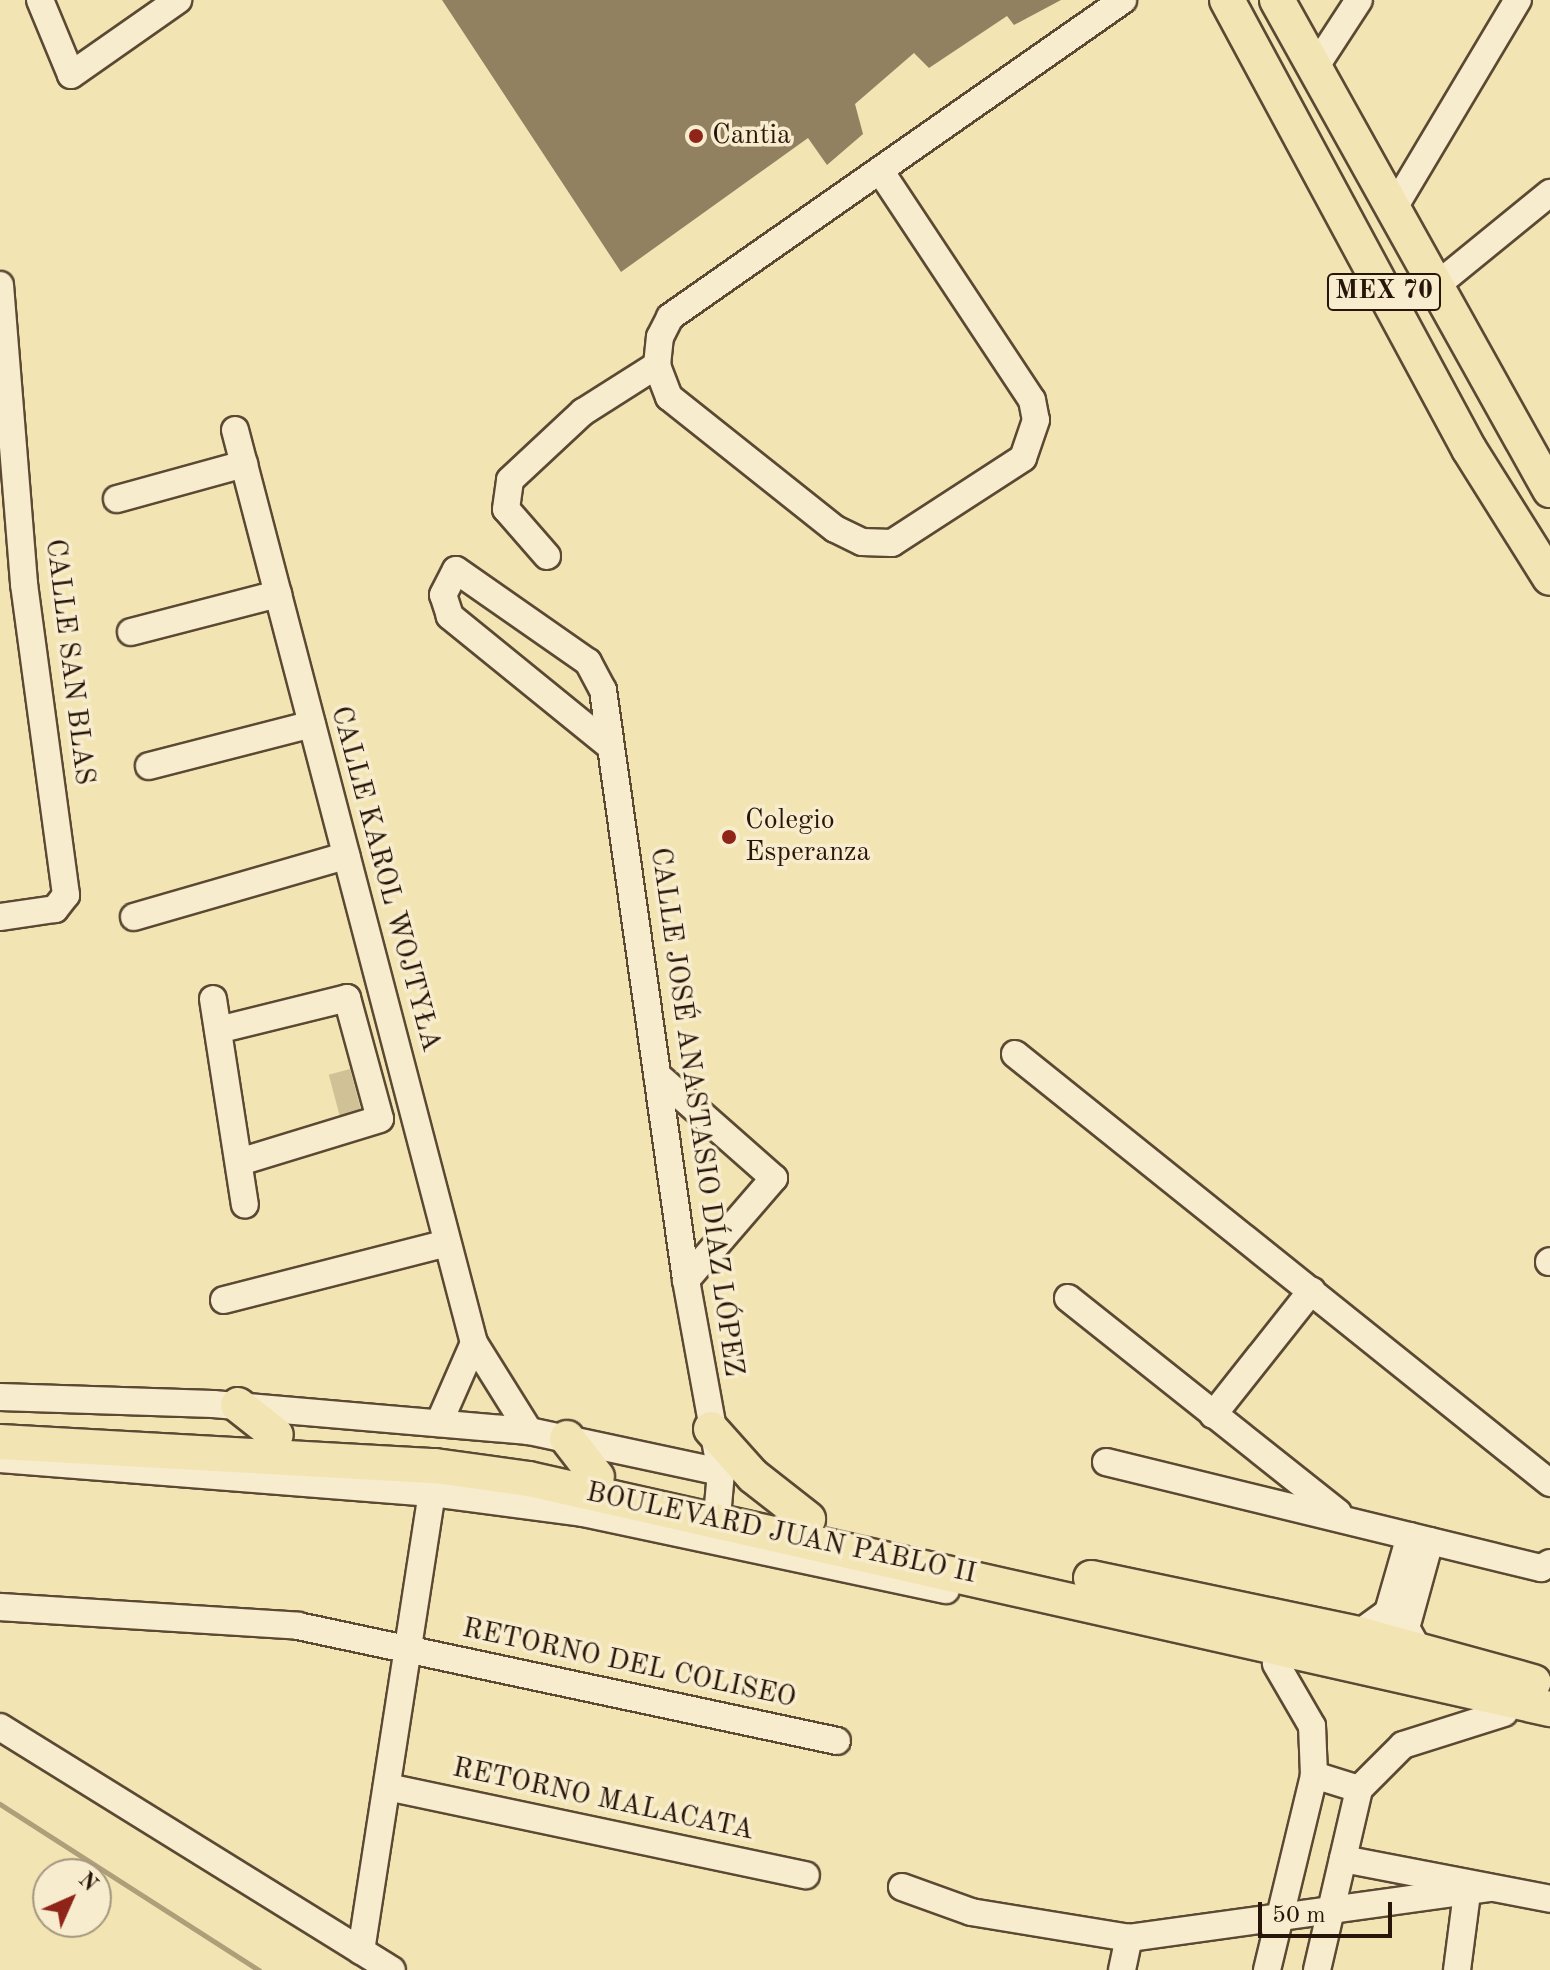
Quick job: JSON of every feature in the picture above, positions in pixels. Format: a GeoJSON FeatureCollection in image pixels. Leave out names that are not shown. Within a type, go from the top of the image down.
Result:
{"type":"FeatureCollection","features":[{"type":"Feature","properties":{"kind":"main road","name":"MEX 70"},"geometry":{"type":"LineString","coordinates":[[1227,0],[1469,449],[1550,578]]}},
{"type":"Feature","properties":{"kind":"main road","name":"MEX 70"},"geometry":{"type":"LineString","coordinates":[[1277,0],[1395,206],[1550,489]]}},
{"type":"Feature","properties":{"kind":"main road"},"geometry":{"type":"LineString","coordinates":[[238,1405],[276,1435]]}},
{"type":"Feature","properties":{"kind":"main road","name":"BOULEVARD JUAN PABLO II"},"geometry":{"type":"LineString","coordinates":[[0,1421],[276,1435],[437,1447],[597,1477],[979,1577],[1550,1709]]}},
{"type":"Feature","properties":{"kind":"main road"},"geometry":{"type":"LineString","coordinates":[[711,1429],[753,1476],[808,1519]]}},
{"type":"Feature","properties":{"kind":"main road"},"geometry":{"type":"LineString","coordinates":[[567,1438],[597,1477]]}},
{"type":"Feature","properties":{"kind":"main road","name":"BOULEVARD JUAN PABLO II"},"geometry":{"type":"LineString","coordinates":[[0,1442],[435,1466],[808,1519],[1358,1634],[1405,1628],[1550,1686]]}},
{"type":"Feature","properties":{"kind":"main road"},"geometry":{"type":"LineString","coordinates":[[943,1589],[979,1577]]}},
{"type":"Feature","properties":{"kind":"street"},"geometry":{"type":"LineString","coordinates":[[40,0],[71,75],[178,0]]}},
{"type":"Feature","properties":{"kind":"street"},"geometry":{"type":"LineString","coordinates":[[881,172],[1032,400],[1033,439],[1023,458],[892,543],[862,542],[835,529],[669,397],[657,365],[670,317],[1123,0]]}},
{"type":"Feature","properties":{"kind":"street"},"geometry":{"type":"LineString","coordinates":[[1314,69],[1359,0]]}},
{"type":"Feature","properties":{"kind":"street"},"geometry":{"type":"LineString","coordinates":[[1395,206],[1518,0]]}},
{"type":"Feature","properties":{"kind":"street"},"geometry":{"type":"LineString","coordinates":[[1437,285],[1550,193]]}},
{"type":"Feature","properties":{"kind":"street","name":"CALLE SAN BLAS"},"geometry":{"type":"LineString","coordinates":[[0,285],[12,585],[64,903],[0,917]]}},
{"type":"Feature","properties":{"kind":"street"},"geometry":{"type":"LineString","coordinates":[[547,556],[506,509],[510,480],[583,412],[657,365]]}},
{"type":"Feature","properties":{"kind":"street","name":"CALLE KAROL WOJTYŁA"},"geometry":{"type":"LineString","coordinates":[[235,430],[474,1343],[529,1431]]}},
{"type":"Feature","properties":{"kind":"street"},"geometry":{"type":"LineString","coordinates":[[117,499],[244,464]]}},
{"type":"Feature","properties":{"kind":"street","name":"CALLE JOSÉ ANASTASIO DÍAZ LÓPEZ"},"geometry":{"type":"LineString","coordinates":[[611,747],[450,616],[443,595],[456,570],[588,662],[603,690],[686,1280],[711,1429],[719,1508]]}},
{"type":"Feature","properties":{"kind":"street"},"geometry":{"type":"LineString","coordinates":[[131,632],[278,594]]}},
{"type":"Feature","properties":{"kind":"street"},"geometry":{"type":"LineString","coordinates":[[149,766],[312,724]]}},
{"type":"Feature","properties":{"kind":"street"},"geometry":{"type":"LineString","coordinates":[[134,917],[346,856]]}},
{"type":"Feature","properties":{"kind":"street"},"geometry":{"type":"LineString","coordinates":[[218,1030],[347,998],[380,1119],[239,1162]]}},
{"type":"Feature","properties":{"kind":"street"},"geometry":{"type":"LineString","coordinates":[[213,999],[245,1205]]}},
{"type":"Feature","properties":{"kind":"street"},"geometry":{"type":"LineString","coordinates":[[359,1043],[393,1034]]}},
{"type":"Feature","properties":{"kind":"street"},"geometry":{"type":"LineString","coordinates":[[1015,1054],[1550,1483]]}},
{"type":"Feature","properties":{"kind":"street"},"geometry":{"type":"LineString","coordinates":[[368,1075],[401,1066]]}},
{"type":"Feature","properties":{"kind":"street"},"geometry":{"type":"LineString","coordinates":[[657,1075],[774,1178],[686,1280]]}},
{"type":"Feature","properties":{"kind":"street"},"geometry":{"type":"LineString","coordinates":[[224,1300],[447,1243]]}},
{"type":"Feature","properties":{"kind":"street"},"geometry":{"type":"LineString","coordinates":[[1213,1415],[1312,1290]]}},
{"type":"Feature","properties":{"kind":"street"},"geometry":{"type":"LineString","coordinates":[[1068,1298],[1345,1519]]}},
{"type":"Feature","properties":{"kind":"street"},"geometry":{"type":"LineString","coordinates":[[439,1423],[474,1343]]}},
{"type":"Feature","properties":{"kind":"street"},"geometry":{"type":"LineString","coordinates":[[0,1397],[238,1405],[529,1431],[567,1438],[719,1508]]}},
{"type":"Feature","properties":{"kind":"street","name":"BOULEVARD JUAN PABLO II"},"geometry":{"type":"LineString","coordinates":[[0,1459],[432,1493],[583,1513],[719,1508],[943,1589],[1550,1725]]}},
{"type":"Feature","properties":{"kind":"street"},"geometry":{"type":"LineString","coordinates":[[1106,1462],[1541,1568],[1550,1563]]}},
{"type":"Feature","properties":{"kind":"street"},"geometry":{"type":"LineString","coordinates":[[361,1951],[432,1493]]}},
{"type":"Feature","properties":{"kind":"street"},"geometry":{"type":"LineString","coordinates":[[1358,1634],[1405,1628],[1420,1539]]}},
{"type":"Feature","properties":{"kind":"street","name":"RETORNO DEL COLISEO"},"geometry":{"type":"LineString","coordinates":[[0,1607],[298,1626],[837,1741]]}},
{"type":"Feature","properties":{"kind":"street"},"geometry":{"type":"LineString","coordinates":[[1267,1970],[1314,1775],[1312,1726],[1276,1664]]}},
{"type":"Feature","properties":{"kind":"street"},"geometry":{"type":"LineString","coordinates":[[1317,1970],[1359,1789],[1403,1745],[1504,1713]]}},
{"type":"Feature","properties":{"kind":"street"},"geometry":{"type":"LineString","coordinates":[[0,1727],[392,1970]]}},
{"type":"Feature","properties":{"kind":"street"},"geometry":{"type":"LineString","coordinates":[[1314,1775],[1359,1789]]}},
{"type":"Feature","properties":{"kind":"street","name":"RETORNO MALACATA"},"geometry":{"type":"LineString","coordinates":[[387,1787],[806,1875]]}},
{"type":"Feature","properties":{"kind":"street"},"geometry":{"type":"LineString","coordinates":[[1343,1859],[1479,1891],[1550,1899]]}},
{"type":"Feature","properties":{"kind":"street"},"geometry":{"type":"LineString","coordinates":[[902,1887],[971,1912],[1129,1938],[1280,1919],[1332,1906],[1479,1891]]}},
{"type":"Feature","properties":{"kind":"street"},"geometry":{"type":"LineString","coordinates":[[1457,1970],[1479,1891]]}},
{"type":"Feature","properties":{"kind":"street"},"geometry":{"type":"LineString","coordinates":[[1122,1970],[1129,1938]]}},
{"type":"Feature","properties":{"kind":"shaded area"},"geometry":{"type":"Polygon","coordinates":[[[350,1069],[362,1113],[341,1119],[329,1075],[350,1069]]]}},
{"type":"Feature","properties":{"kind":"building","name":"Cantia"},"geometry":{"type":"Polygon","coordinates":[[[442,0],[1061,0],[1014,25],[1007,16],[929,68],[914,53],[855,104],[863,134],[827,165],[808,138],[621,272],[442,0]]]}},
{"type":"Feature","properties":{"kind":"waterway"},"geometry":{"type":"LineString","coordinates":[[0,1804],[259,1970]]}},
{"type":"Feature","properties":{"kind":"place","name":"Cantia"},"geometry":{"type":"Point","coordinates":[696,136]}},
{"type":"Feature","properties":{"kind":"place","name":"Colegio Esperanza"},"geometry":{"type":"Point","coordinates":[729,837]}}]}
